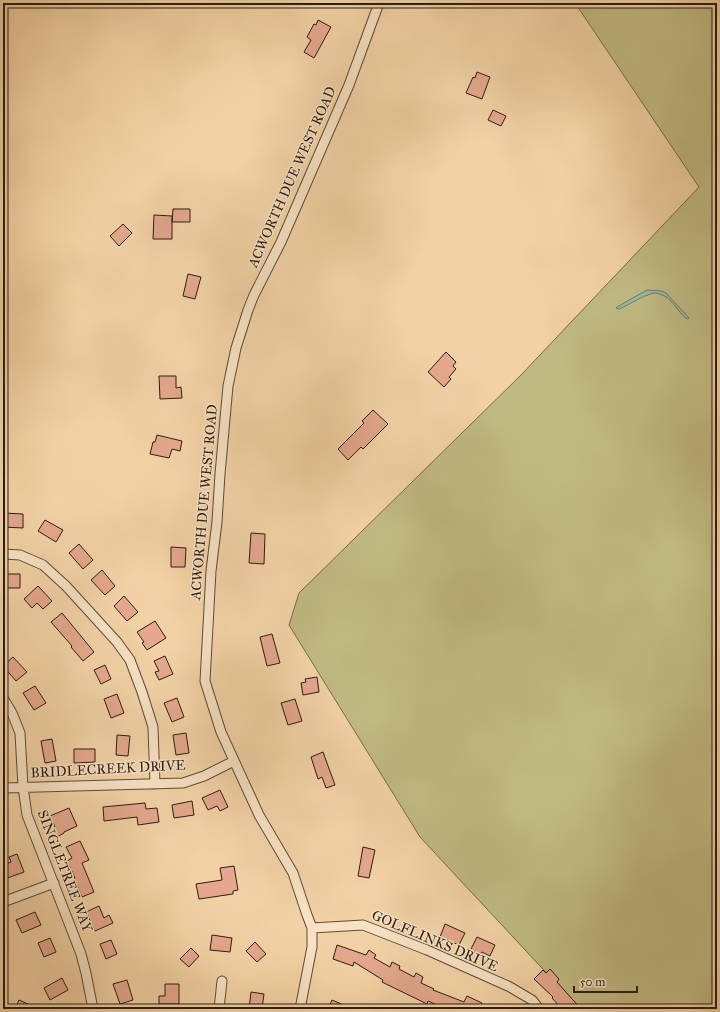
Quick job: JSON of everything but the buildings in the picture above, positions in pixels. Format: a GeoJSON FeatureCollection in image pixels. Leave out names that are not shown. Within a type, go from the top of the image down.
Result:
{"type":"FeatureCollection","features":[{"type":"Feature","properties":{"kind":"street","name":"ACWORTH DUE WEST ROAD"},"geometry":{"type":"LineString","coordinates":[[300,1009],[312,947],[312,928],[293,873],[259,815],[221,732],[205,681],[211,571],[217,522],[228,386],[236,348],[254,295],[281,242],[346,92],[379,3]]}},
{"type":"Feature","properties":{"kind":"street"},"geometry":{"type":"LineString","coordinates":[[3,554],[20,555],[43,565],[66,586],[117,642],[130,660],[153,727],[155,784]]}},
{"type":"Feature","properties":{"kind":"street","name":"SINGLETREE WAY"},"geometry":{"type":"LineString","coordinates":[[3,698],[12,712],[20,733],[23,787],[27,815],[81,954],[93,1009]]}},
{"type":"Feature","properties":{"kind":"street","name":"BRIDLECREEK DRIVE"},"geometry":{"type":"LineString","coordinates":[[3,788],[183,783],[204,776],[234,761]]}},
{"type":"Feature","properties":{"kind":"street"},"geometry":{"type":"LineString","coordinates":[[3,902],[54,883]]}},
{"type":"Feature","properties":{"kind":"street","name":"GOLFLINKS DRIVE"},"geometry":{"type":"LineString","coordinates":[[312,928],[363,925],[427,950],[510,987],[532,1000],[539,1009]]}},
{"type":"Feature","properties":{"kind":"street"},"geometry":{"type":"LineString","coordinates":[[219,1009],[222,981]]}},
{"type":"Feature","properties":{"kind":"shaded area"},"geometry":{"type":"Polygon","coordinates":[[[575,3],[717,3],[717,1009],[580,1009],[420,837],[289,625],[299,593],[520,376],[699,187],[575,3]]]}},
{"type":"Feature","properties":{"kind":"shaded area"},"geometry":{"type":"Polygon","coordinates":[[[647,290],[662,291],[666,293],[689,318],[687,319],[669,299],[656,293],[643,297],[619,309],[616,308],[647,290]]]}}]}
